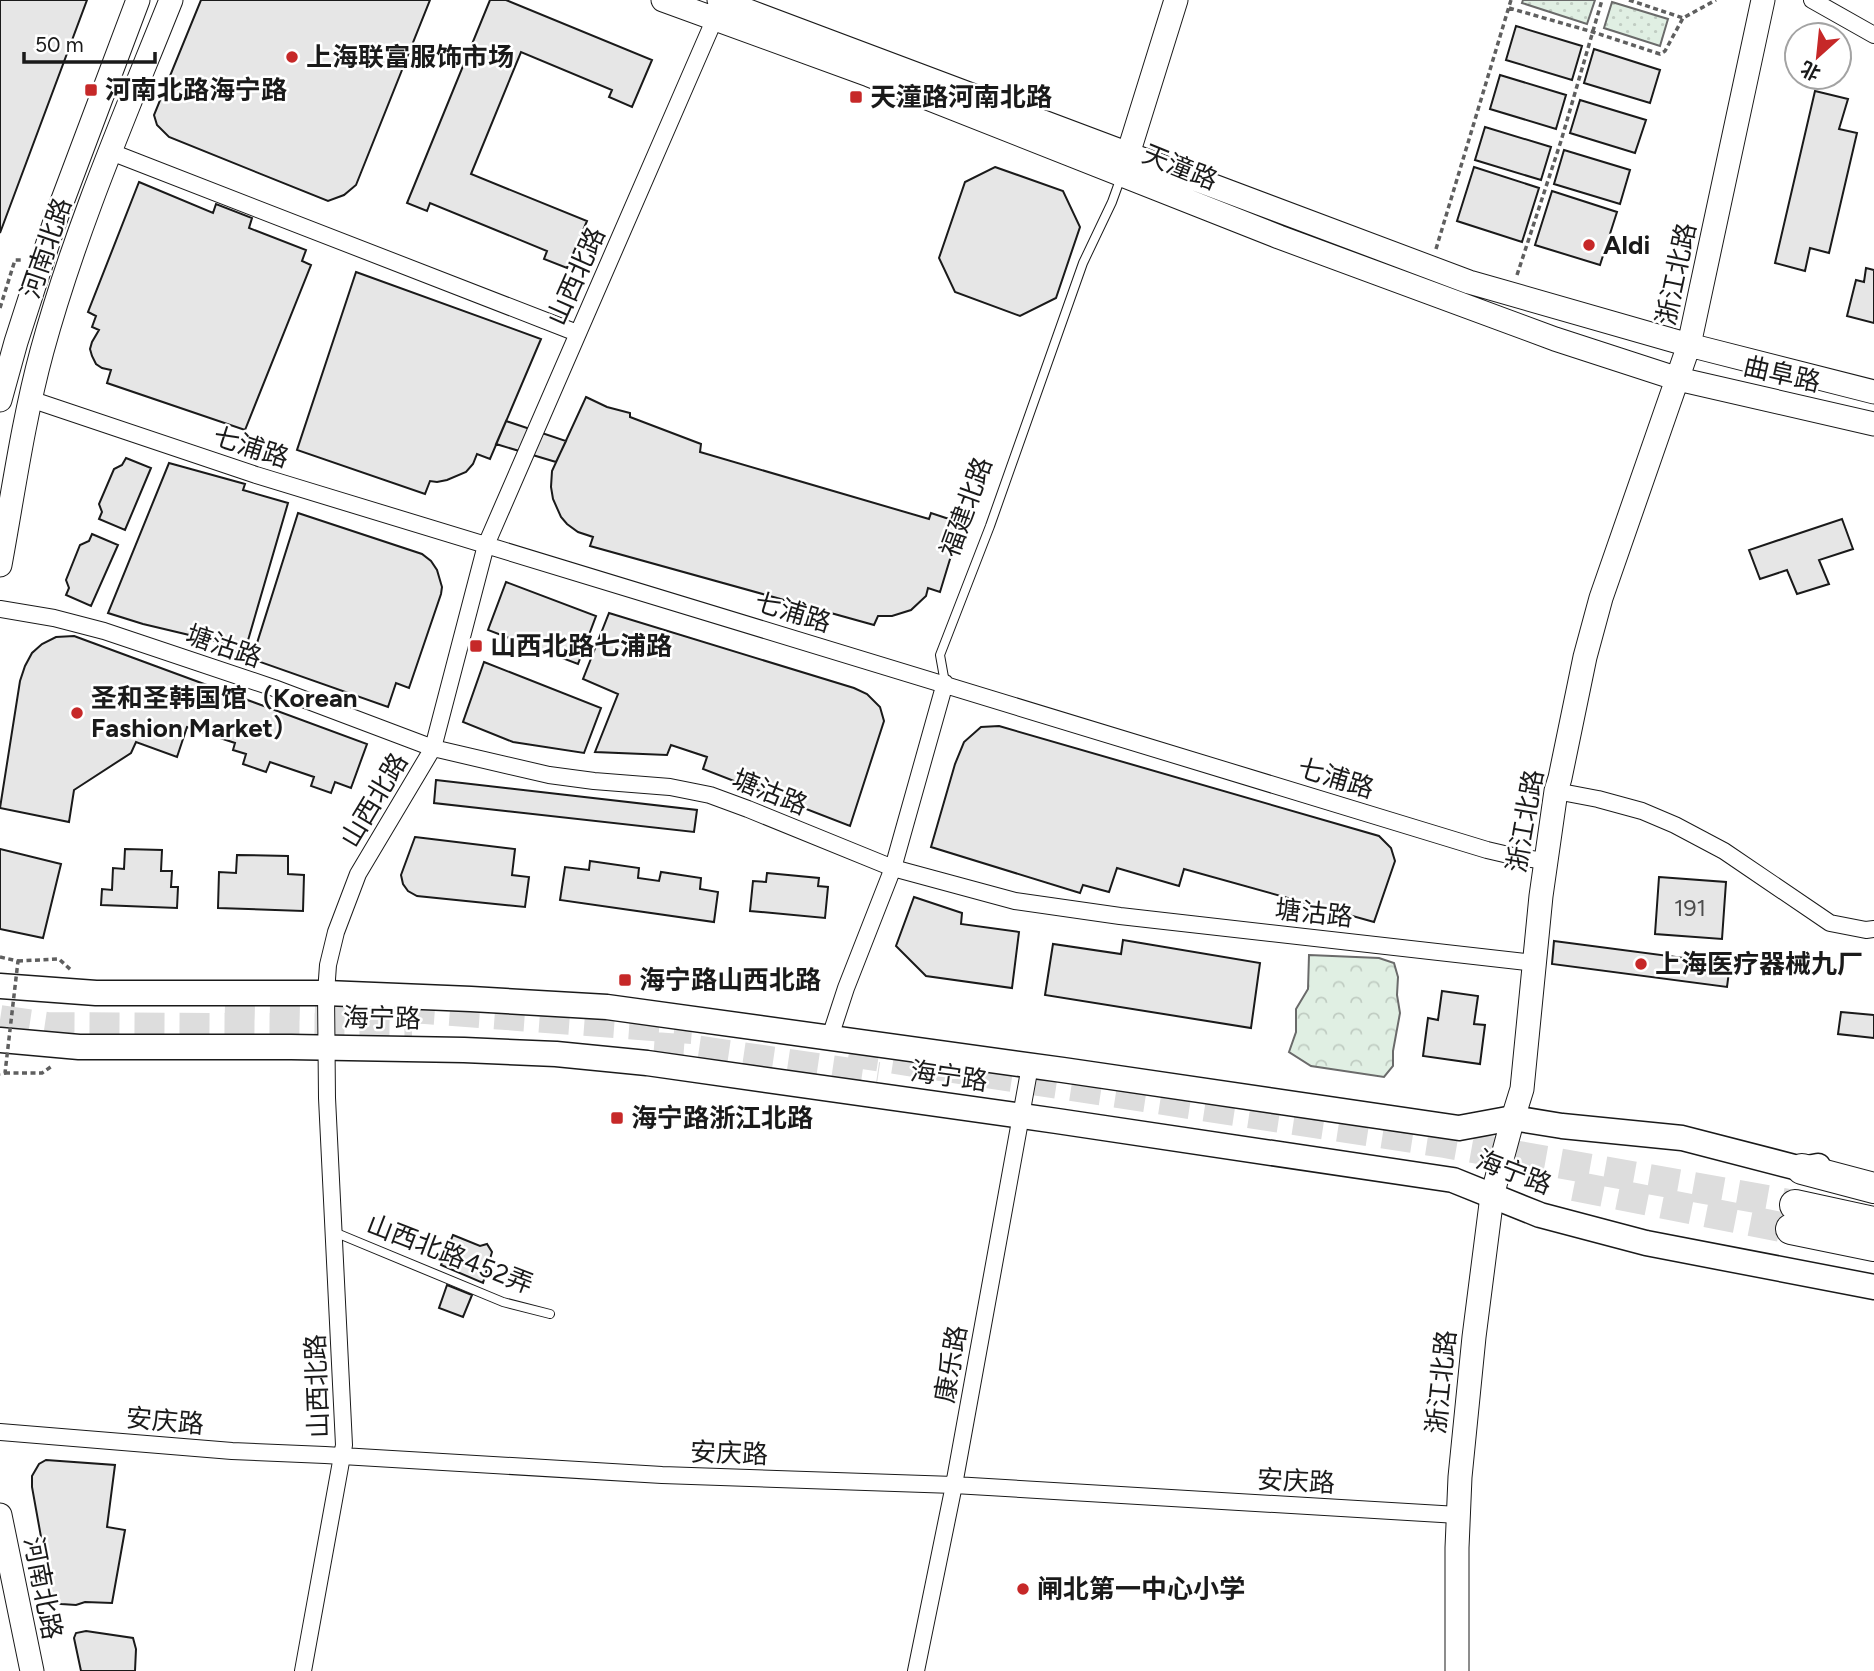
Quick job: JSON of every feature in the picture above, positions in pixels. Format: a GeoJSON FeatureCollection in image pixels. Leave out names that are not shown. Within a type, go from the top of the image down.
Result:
{"type":"FeatureCollection","features":[{"type":"Feature","properties":{"kind":"highway"},"geometry":{"type":"LineString","coordinates":[[1802,1169],[1874,1188]]}},
{"type":"Feature","properties":{"kind":"highway"},"geometry":{"type":"LineString","coordinates":[[1874,1222],[1793,1217],[1874,1246]]}},
{"type":"Feature","properties":{"kind":"main road","name":"河南北路"},"geometry":{"type":"LineString","coordinates":[[1,392],[56,218],[138,0]]}},
{"type":"Feature","properties":{"kind":"main road","name":"河南北路"},"geometry":{"type":"LineString","coordinates":[[0,565],[30,399],[60,289],[171,0]]}},
{"type":"Feature","properties":{"kind":"main road","name":"天潼路"},"geometry":{"type":"LineString","coordinates":[[663,0],[719,5],[869,75],[1469,282],[1689,345]]}},
{"type":"Feature","properties":{"kind":"main road","name":"福建北路"},"geometry":{"type":"LineString","coordinates":[[1125,164],[1176,0]]}},
{"type":"Feature","properties":{"kind":"main road","name":"浙江北路"},"geometry":{"type":"LineString","coordinates":[[1457,1671],[1458,1515],[1474,1337],[1492,1196],[1522,1089],[1556,791],[1585,657],[1601,598],[1689,345],[1763,0]]}},
{"type":"Feature","properties":{"kind":"main road","name":"天潼路"},"geometry":{"type":"LineString","coordinates":[[1125,164],[1279,237],[1530,330],[1678,379]]}},
{"type":"Feature","properties":{"kind":"main road","name":"曲阜路"},"geometry":{"type":"LineString","coordinates":[[1689,345],[1874,392]]}},
{"type":"Feature","properties":{"kind":"main road","name":"曲阜路"},"geometry":{"type":"LineString","coordinates":[[1678,379],[1874,424]]}},
{"type":"Feature","properties":{"kind":"main road","name":"海宁路"},"geometry":{"type":"LineString","coordinates":[[0,986],[96,993],[326,993],[607,1007],[1459,1128],[1513,1118],[1562,1126],[1682,1138],[1802,1169],[1825,1165],[1874,1173]]}},
{"type":"Feature","properties":{"kind":"main road","name":"海宁路"},"geometry":{"type":"LineString","coordinates":[[0,1040],[79,1047],[464,1050],[606,1059],[1021,1116],[1453,1180],[1540,1215],[1646,1243],[1874,1287]]}},
{"type":"Feature","properties":{"kind":"main road","name":"河南北路"},"geometry":{"type":"LineString","coordinates":[[0,1515],[32,1671]]}},
{"type":"Feature","properties":{"kind":"street"},"geometry":{"type":"LineString","coordinates":[[1812,0],[1874,35]]}},
{"type":"Feature","properties":{"kind":"street","name":"山西北路"},"geometry":{"type":"LineString","coordinates":[[303,1671],[344,1438],[327,1098],[326,993],[328,965],[336,932],[358,874],[433,748],[486,545],[719,5]]}},
{"type":"Feature","properties":{"kind":"street"},"geometry":{"type":"LineString","coordinates":[[111,152],[578,333]]}},
{"type":"Feature","properties":{"kind":"street","name":"七浦路"},"geometry":{"type":"LineString","coordinates":[[30,399],[256,475],[1487,850],[1546,861]]}},
{"type":"Feature","properties":{"kind":"street","name":"塘沽路"},"geometry":{"type":"LineString","coordinates":[[0,610],[54,618],[104,631],[274,688],[433,748],[549,775],[670,787],[710,794],[893,868],[975,892],[1052,908],[1535,963]]}},
{"type":"Feature","properties":{"kind":"street","name":"福建北路"},"geometry":{"type":"LineString","coordinates":[[830,1037],[846,988],[893,868],[944,683]]}},
{"type":"Feature","properties":{"kind":"street"},"geometry":{"type":"LineString","coordinates":[[1556,791],[1642,811],[1675,825],[1724,851],[1830,923],[1874,929]]}},
{"type":"Feature","properties":{"kind":"street","name":"康乐路"},"geometry":{"type":"LineString","coordinates":[[916,1671],[954,1485],[1030,1066]]}},
{"type":"Feature","properties":{"kind":"street","name":"安庆路"},"geometry":{"type":"LineString","coordinates":[[0,1432],[232,1451],[662,1475],[954,1485],[1458,1515]]}},
{"type":"Feature","properties":{"kind":"lane","name":"福建北路"},"geometry":{"type":"LineString","coordinates":[[944,683],[940,655],[990,526],[1083,262],[1112,202],[1125,164]]}},
{"type":"Feature","properties":{"kind":"lane","name":"山西北路452弄"},"geometry":{"type":"LineString","coordinates":[[334,1232],[503,1302],[550,1314]]}},
{"type":"Feature","properties":{"kind":"path"},"geometry":{"type":"LineString","coordinates":[[1430,267],[1511,0]]}},
{"type":"Feature","properties":{"kind":"path"},"geometry":{"type":"LineString","coordinates":[[1511,294],[1561,141],[1602,0]]}},
{"type":"Feature","properties":{"kind":"path"},"geometry":{"type":"LineString","coordinates":[[1629,0],[1683,18]]}},
{"type":"Feature","properties":{"kind":"path"},"geometry":{"type":"LineString","coordinates":[[1509,8],[1660,54],[1665,51],[1683,18],[1716,0]]}},
{"type":"Feature","properties":{"kind":"path"},"geometry":{"type":"LineString","coordinates":[[0,308],[15,260]]}},
{"type":"Feature","properties":{"kind":"path"},"geometry":{"type":"LineString","coordinates":[[0,957],[18,961],[60,959]]}},
{"type":"Feature","properties":{"kind":"path"},"geometry":{"type":"LineString","coordinates":[[18,961],[3,1074],[42,1073]]}},
{"type":"Feature","properties":{"kind":"green space"},"geometry":{"type":"Polygon","coordinates":[[[1523,0],[1595,0],[1587,24],[1522,3],[1523,0]]]}},
{"type":"Feature","properties":{"kind":"green space"},"geometry":{"type":"Polygon","coordinates":[[[1612,2],[1668,19],[1660,46],[1604,28],[1612,2]]]}},
{"type":"Feature","properties":{"kind":"green space"},"geometry":{"type":"Polygon","coordinates":[[[1309,955],[1379,958],[1394,963],[1398,977],[1400,1013],[1393,1066],[1384,1077],[1311,1066],[1289,1052],[1296,1032],[1296,1009],[1308,989],[1309,955]]]}},
{"type":"Feature","properties":{"kind":"building"},"geometry":{"type":"Polygon","coordinates":[[[0,0],[87,0],[0,233],[0,0]]]}},
{"type":"Feature","properties":{"kind":"building","name":"上海联富服饰市场"},"geometry":{"type":"Polygon","coordinates":[[[201,0],[430,0],[356,185],[344,195],[328,201],[169,137],[157,125],[154,115],[201,0]]]}},
{"type":"Feature","properties":{"kind":"building"},"geometry":{"type":"Polygon","coordinates":[[[490,0],[506,0],[652,60],[632,107],[609,97],[612,90],[521,52],[471,174],[587,221],[567,268],[544,259],[547,251],[430,203],[427,211],[407,203],[490,0]]]}},
{"type":"Feature","properties":{"kind":"building"},"geometry":{"type":"Polygon","coordinates":[[[1516,26],[1582,46],[1572,80],[1506,60],[1516,26]]]}},
{"type":"Feature","properties":{"kind":"building"},"geometry":{"type":"Polygon","coordinates":[[[1594,49],[1660,70],[1650,103],[1584,83],[1594,49]]]}},
{"type":"Feature","properties":{"kind":"building"},"geometry":{"type":"Polygon","coordinates":[[[1500,75],[1566,95],[1556,129],[1490,109],[1500,75]]]}},
{"type":"Feature","properties":{"kind":"building"},"geometry":{"type":"Polygon","coordinates":[[[1815,91],[1848,99],[1839,129],[1857,133],[1829,253],[1810,248],[1805,271],[1775,263],[1815,91]]]}},
{"type":"Feature","properties":{"kind":"building"},"geometry":{"type":"Polygon","coordinates":[[[1580,100],[1646,120],[1635,153],[1570,133],[1580,100]]]}},
{"type":"Feature","properties":{"kind":"building"},"geometry":{"type":"Polygon","coordinates":[[[1485,127],[1551,147],[1541,180],[1475,160],[1485,127]]]}},
{"type":"Feature","properties":{"kind":"building"},"geometry":{"type":"Polygon","coordinates":[[[1564,150],[1630,170],[1620,204],[1554,184],[1564,150]]]}},
{"type":"Feature","properties":{"kind":"building"},"geometry":{"type":"Polygon","coordinates":[[[995,167],[1063,191],[1080,227],[1056,298],[1020,316],[955,292],[939,258],[965,182],[995,167]]]}},
{"type":"Feature","properties":{"kind":"building"},"geometry":{"type":"Polygon","coordinates":[[[1474,167],[1539,188],[1522,242],[1457,221],[1474,167]]]}},
{"type":"Feature","properties":{"kind":"building"},"geometry":{"type":"Polygon","coordinates":[[[139,182],[213,213],[216,204],[252,218],[249,228],[306,250],[302,261],[311,265],[245,430],[107,383],[111,370],[96,364],[92,356],[90,349],[99,330],[92,327],[96,316],[88,312],[139,182]]]}},
{"type":"Feature","properties":{"kind":"building"},"geometry":{"type":"Polygon","coordinates":[[[1552,191],[1617,212],[1600,265],[1535,245],[1552,191]]]}},
{"type":"Feature","properties":{"kind":"building"},"geometry":{"type":"Polygon","coordinates":[[[1866,268],[1874,270],[1874,323],[1847,316],[1856,280],[1864,282],[1866,268]]]}},
{"type":"Feature","properties":{"kind":"building"},"geometry":{"type":"Polygon","coordinates":[[[356,272],[541,339],[490,459],[477,454],[466,472],[447,480],[430,481],[425,494],[297,450],[356,272]]]}},
{"type":"Feature","properties":{"kind":"building"},"geometry":{"type":"Polygon","coordinates":[[[586,397],[701,444],[700,452],[929,519],[931,513],[961,523],[940,592],[928,588],[926,596],[911,610],[892,616],[878,616],[874,625],[590,546],[593,537],[578,532],[561,517],[551,487],[552,471],[586,397]]]}},
{"type":"Feature","properties":{"kind":"building"},"geometry":{"type":"Polygon","coordinates":[[[506,421],[566,441],[556,462],[496,444],[506,421]]]}},
{"type":"Feature","properties":{"kind":"building"},"geometry":{"type":"Polygon","coordinates":[[[126,458],[151,468],[125,530],[99,519],[102,512],[99,504],[114,469],[122,465],[126,458]]]}},
{"type":"Feature","properties":{"kind":"building"},"geometry":{"type":"Polygon","coordinates":[[[169,463],[245,484],[243,490],[288,503],[244,654],[221,648],[223,643],[108,613],[169,463]]]}},
{"type":"Feature","properties":{"kind":"building"},"geometry":{"type":"Polygon","coordinates":[[[298,513],[422,554],[437,570],[442,587],[441,594],[409,688],[396,683],[388,707],[252,659],[298,513]]]}},
{"type":"Feature","properties":{"kind":"building"},"geometry":{"type":"Polygon","coordinates":[[[1842,519],[1853,549],[1819,560],[1829,584],[1797,594],[1787,570],[1760,579],[1749,550],[1842,519]]]}},
{"type":"Feature","properties":{"kind":"building"},"geometry":{"type":"Polygon","coordinates":[[[92,534],[118,545],[91,606],[66,595],[69,588],[66,580],[80,545],[89,541],[92,534]]]}},
{"type":"Feature","properties":{"kind":"building"},"geometry":{"type":"Polygon","coordinates":[[[506,582],[596,616],[578,664],[488,630],[506,582]]]}},
{"type":"Feature","properties":{"kind":"building"},"geometry":{"type":"Polygon","coordinates":[[[609,613],[867,694],[880,707],[884,721],[850,826],[703,769],[707,757],[671,745],[667,755],[595,752],[618,694],[583,679],[609,613]]]}},
{"type":"Feature","properties":{"kind":"building"},"geometry":{"type":"Polygon","coordinates":[[[74,636],[367,744],[351,788],[335,782],[331,793],[311,786],[314,777],[270,762],[266,772],[243,764],[246,754],[233,750],[235,743],[187,727],[177,757],[136,742],[131,753],[74,790],[69,822],[0,808],[20,681],[25,666],[32,653],[42,644],[56,637],[74,636]]]}},
{"type":"Feature","properties":{"kind":"building"},"geometry":{"type":"Polygon","coordinates":[[[484,662],[601,708],[584,753],[513,742],[463,722],[484,662]]]}},
{"type":"Feature","properties":{"kind":"building"},"geometry":{"type":"Polygon","coordinates":[[[999,726],[1379,836],[1391,848],[1395,861],[1374,922],[1184,869],[1179,886],[1117,868],[1109,892],[1083,885],[1080,893],[931,847],[964,742],[981,727],[999,726]]]}},
{"type":"Feature","properties":{"kind":"building"},"geometry":{"type":"Polygon","coordinates":[[[436,780],[697,810],[694,832],[434,803],[436,780]]]}},
{"type":"Feature","properties":{"kind":"building"},"geometry":{"type":"Polygon","coordinates":[[[415,837],[515,849],[512,875],[529,877],[525,907],[417,896],[408,891],[401,875],[415,837]]]}},
{"type":"Feature","properties":{"kind":"building"},"geometry":{"type":"Polygon","coordinates":[[[0,849],[61,864],[43,938],[0,929],[0,849]]]}},
{"type":"Feature","properties":{"kind":"building"},"geometry":{"type":"Polygon","coordinates":[[[125,849],[162,850],[161,871],[172,871],[171,887],[178,887],[177,908],[101,905],[102,889],[112,890],[113,868],[124,869],[125,849]]]}},
{"type":"Feature","properties":{"kind":"building"},"geometry":{"type":"Polygon","coordinates":[[[237,855],[288,856],[288,874],[304,875],[303,911],[218,908],[219,872],[236,873],[237,855]]]}},
{"type":"Feature","properties":{"kind":"building"},"geometry":{"type":"Polygon","coordinates":[[[590,861],[639,868],[638,878],[659,881],[661,872],[701,878],[700,889],[718,892],[714,922],[560,900],[565,867],[589,870],[590,861]]]}},
{"type":"Feature","properties":{"kind":"building"},"geometry":{"type":"Polygon","coordinates":[[[767,873],[819,878],[818,886],[828,887],[825,918],[750,911],[753,881],[766,882],[767,873]]]}},
{"type":"Feature","properties":{"kind":"building","name":"上海医疗器械九厂"},"geometry":{"type":"Polygon","coordinates":[[[1659,877],[1726,882],[1722,939],[1655,934],[1659,877]]]}},
{"type":"Feature","properties":{"kind":"building"},"geometry":{"type":"Polygon","coordinates":[[[914,897],[962,913],[961,924],[1019,932],[1012,988],[926,976],[896,946],[914,897]]]}},
{"type":"Feature","properties":{"kind":"building"},"geometry":{"type":"Polygon","coordinates":[[[1123,940],[1260,963],[1251,1028],[1045,995],[1053,944],[1121,954],[1123,940]]]}},
{"type":"Feature","properties":{"kind":"building","name":"上海医疗器械九厂"},"geometry":{"type":"Polygon","coordinates":[[[1554,941],[1730,964],[1727,987],[1552,964],[1554,941]]]}},
{"type":"Feature","properties":{"kind":"building"},"geometry":{"type":"Polygon","coordinates":[[[1442,991],[1478,996],[1474,1024],[1485,1025],[1480,1064],[1423,1056],[1428,1018],[1438,1020],[1442,991]]]}},
{"type":"Feature","properties":{"kind":"building"},"geometry":{"type":"Polygon","coordinates":[[[1841,1012],[1874,1015],[1874,1038],[1838,1034],[1841,1012]]]}},
{"type":"Feature","properties":{"kind":"building"},"geometry":{"type":"Polygon","coordinates":[[[453,1235],[480,1246],[487,1244],[492,1252],[483,1283],[441,1265],[453,1235]]]}},
{"type":"Feature","properties":{"kind":"building"},"geometry":{"type":"Polygon","coordinates":[[[447,1285],[472,1295],[463,1317],[439,1308],[447,1285]]]}},
{"type":"Feature","properties":{"kind":"building"},"geometry":{"type":"Polygon","coordinates":[[[46,1460],[115,1465],[107,1527],[125,1530],[112,1603],[61,1604],[52,1598],[32,1487],[32,1476],[39,1464],[46,1460]]]}},
{"type":"Feature","properties":{"kind":"building"},"geometry":{"type":"Polygon","coordinates":[[[86,1631],[133,1638],[136,1649],[135,1671],[81,1671],[74,1638],[76,1633],[86,1631]]]}},
{"type":"Feature","properties":{"kind":"tunnel"},"geometry":{"type":"LineString","coordinates":[[225,1004],[426,1009],[692,1029]]}},
{"type":"Feature","properties":{"kind":"tunnel"},"geometry":{"type":"LineString","coordinates":[[0,1020],[47,1027],[412,1029]]}},
{"type":"Feature","properties":{"kind":"tunnel"},"geometry":{"type":"LineString","coordinates":[[654,1047],[694,1050],[878,1077]]}},
{"type":"Feature","properties":{"kind":"tunnel"},"geometry":{"type":"LineString","coordinates":[[849,1052],[1445,1143],[1795,1205]]}},
{"type":"Feature","properties":{"kind":"tunnel"},"geometry":{"type":"LineString","coordinates":[[1574,1186],[1791,1229]]}},
{"type":"Feature","properties":{"kind":"place","name":"上海联富服饰市场"},"geometry":{"type":"Point","coordinates":[292,57]}},
{"type":"Feature","properties":{"kind":"place","name":"河南北路海宁路"},"geometry":{"type":"Point","coordinates":[91,90]}},
{"type":"Feature","properties":{"kind":"place","name":"天潼路河南北路"},"geometry":{"type":"Point","coordinates":[856,97]}},
{"type":"Feature","properties":{"kind":"place","name":"Aldi"},"geometry":{"type":"Point","coordinates":[1589,245]}},
{"type":"Feature","properties":{"kind":"place","name":"山西北路七浦路"},"geometry":{"type":"Point","coordinates":[476,646]}},
{"type":"Feature","properties":{"kind":"place","name":"圣和圣韩国馆（Korean Fashion Market）"},"geometry":{"type":"Point","coordinates":[77,713]}},
{"type":"Feature","properties":{"kind":"place","name":"上海医疗器械九厂"},"geometry":{"type":"Point","coordinates":[1641,964]}},
{"type":"Feature","properties":{"kind":"place","name":"海宁路山西北路"},"geometry":{"type":"Point","coordinates":[625,980]}},
{"type":"Feature","properties":{"kind":"place","name":"海宁路浙江北路"},"geometry":{"type":"Point","coordinates":[617,1118]}},
{"type":"Feature","properties":{"kind":"place","name":"闸北第一中心小学"},"geometry":{"type":"Point","coordinates":[1023,1589]}}]}
